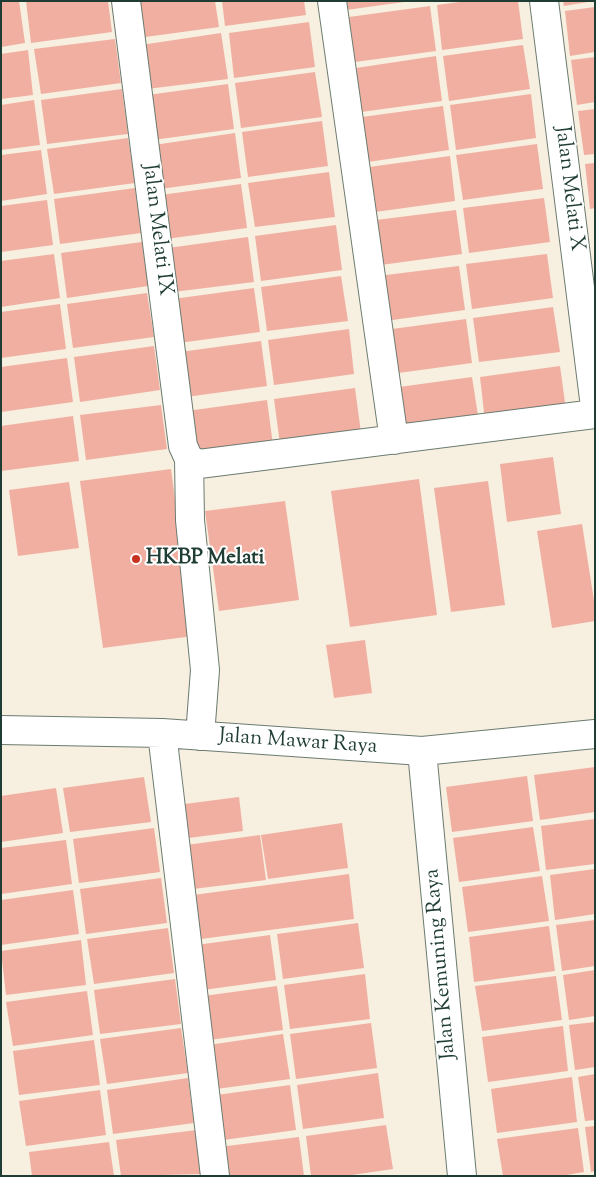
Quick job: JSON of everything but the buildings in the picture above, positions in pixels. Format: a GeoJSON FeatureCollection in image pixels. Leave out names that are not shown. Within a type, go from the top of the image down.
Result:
{"type":"FeatureCollection","features":[{"type":"Feature","properties":{"kind":"street","name":"Jalan Melati IX"},"geometry":{"type":"LineString","coordinates":[[126,1],[183,446],[189,459],[190,520],[205,670],[200,736]]}},
{"type":"Feature","properties":{"kind":"street"},"geometry":{"type":"LineString","coordinates":[[332,1],[394,440]]}},
{"type":"Feature","properties":{"kind":"street","name":"Jalan Melati X"},"geometry":{"type":"LineString","coordinates":[[544,1],[595,407]]}},
{"type":"Feature","properties":{"kind":"street"},"geometry":{"type":"LineString","coordinates":[[189,459],[199,464],[595,414]]}},
{"type":"Feature","properties":{"kind":"street","name":"Jalan Mawar Raya"},"geometry":{"type":"LineString","coordinates":[[1,730],[162,733],[422,751],[595,734]]}},
{"type":"Feature","properties":{"kind":"street"},"geometry":{"type":"LineString","coordinates":[[162,733],[215,1176]]}},
{"type":"Feature","properties":{"kind":"street","name":"Jalan Kemuning Raya"},"geometry":{"type":"LineString","coordinates":[[422,751],[462,1176]]}},
{"type":"Feature","properties":{"kind":"place","name":"HKBP Melati"},"geometry":{"type":"Point","coordinates":[136,559]}}]}
